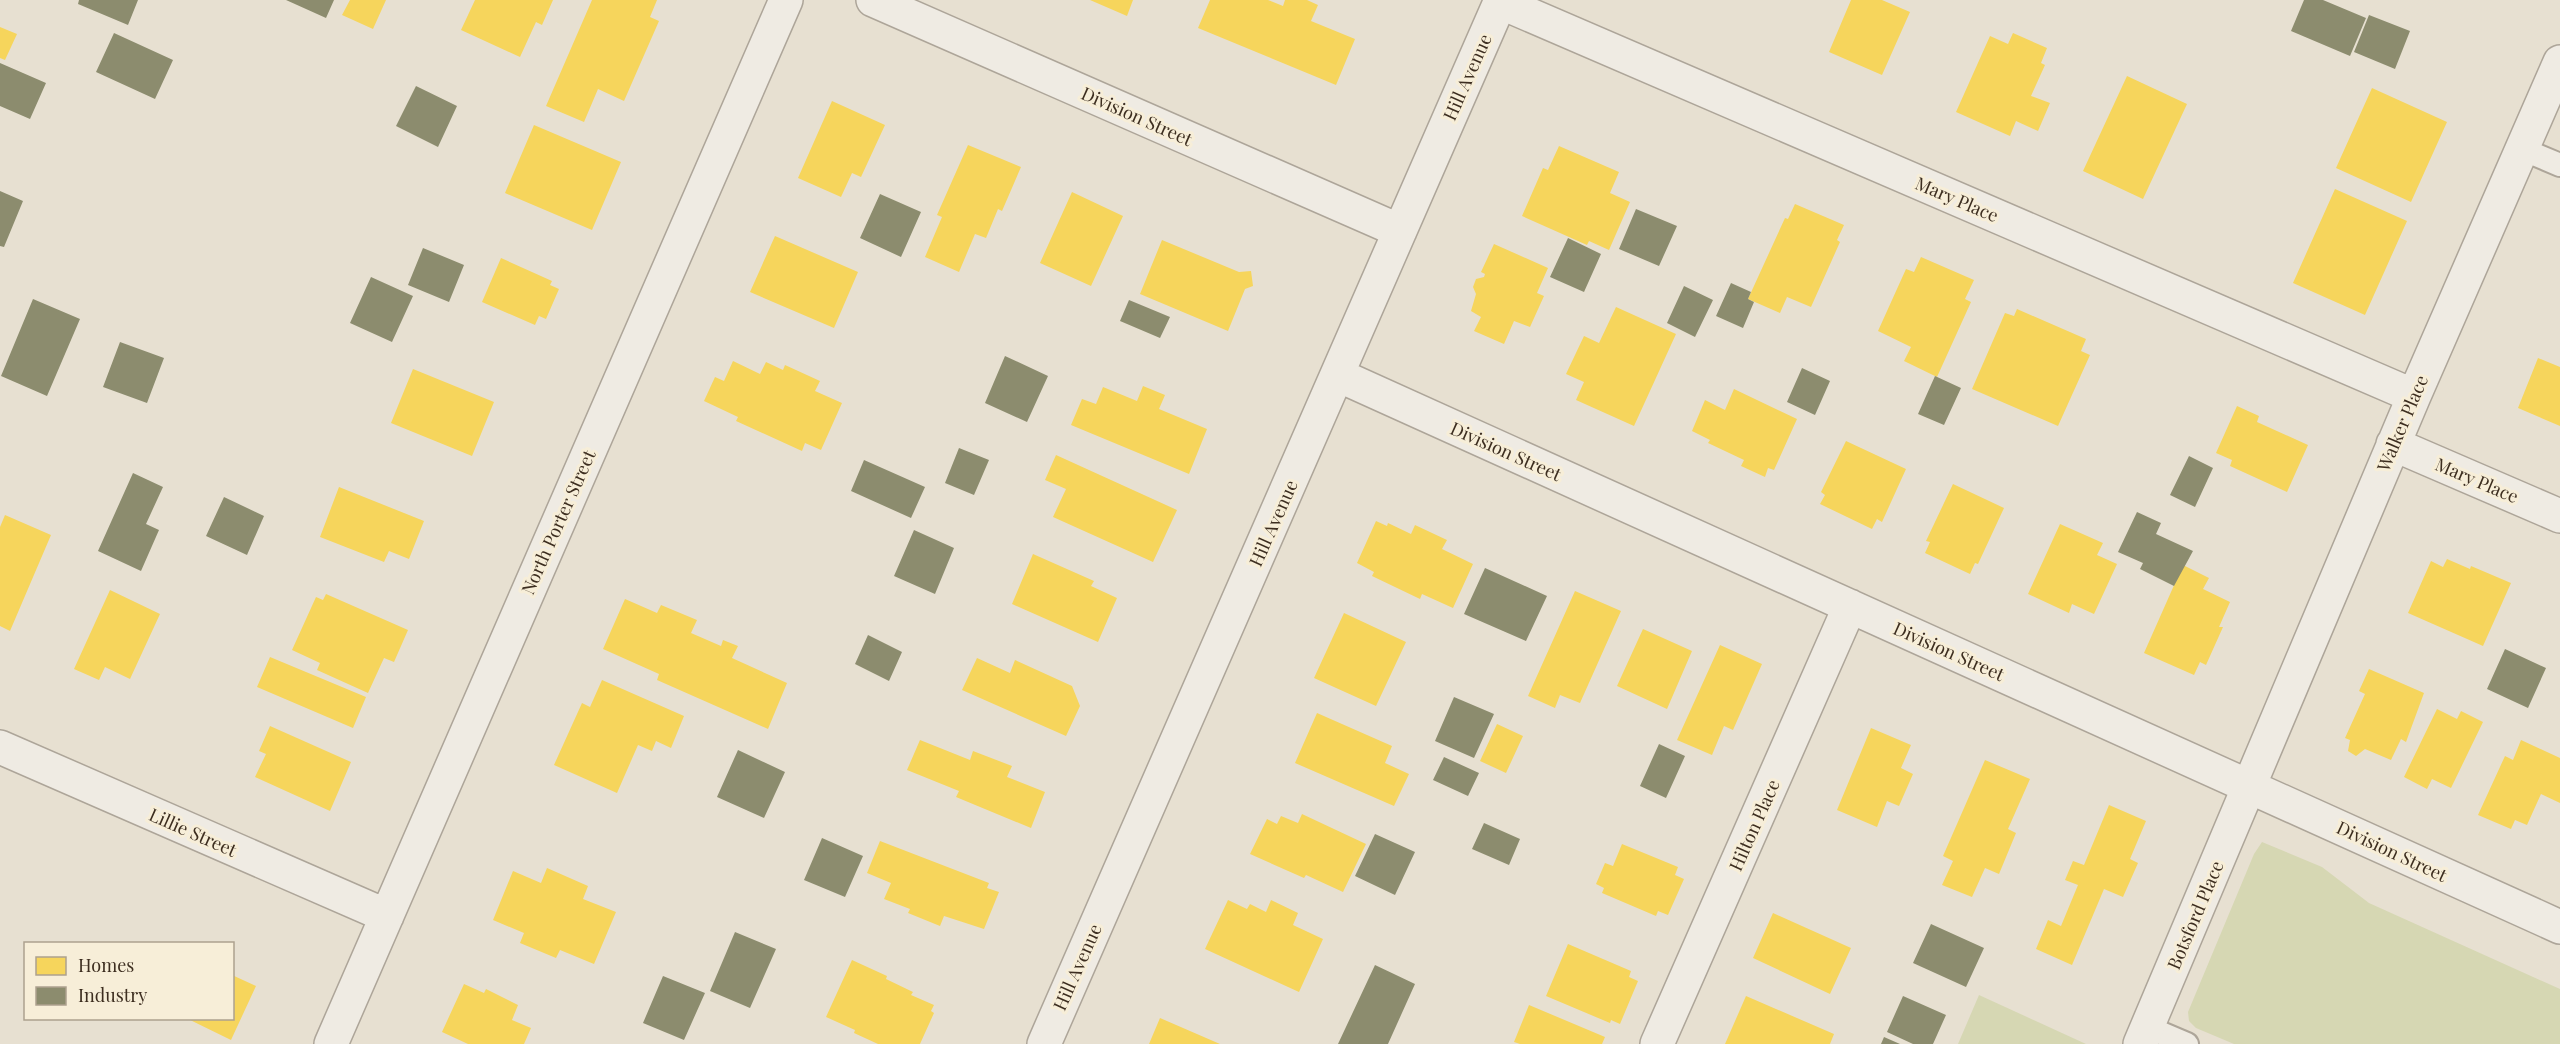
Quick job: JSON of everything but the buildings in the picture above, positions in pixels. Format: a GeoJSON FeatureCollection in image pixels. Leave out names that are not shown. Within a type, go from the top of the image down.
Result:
{"type":"FeatureCollection","features":[{"type":"Feature","properties":{"kind":"street","name":"North Porter Street"},"geometry":{"type":"LineString","coordinates":[[331,1044],[786,0]]}},
{"type":"Feature","properties":{"kind":"street","name":"Division Street"},"geometry":{"type":"LineString","coordinates":[[873,0],[1400,231]]}},
{"type":"Feature","properties":{"kind":"street","name":"Hill Avenue"},"geometry":{"type":"LineString","coordinates":[[1044,1044],[1500,1]]}},
{"type":"Feature","properties":{"kind":"street","name":"Mary Place"},"geometry":{"type":"LineString","coordinates":[[1500,1],[2414,396]]}},
{"type":"Feature","properties":{"kind":"street","name":"Walker Place"},"geometry":{"type":"LineString","coordinates":[[2250,786],[2393,444],[2560,62]]}},
{"type":"Feature","properties":{"kind":"street","name":"Division Street"},"geometry":{"type":"LineString","coordinates":[[1338,375],[2560,927]]}},
{"type":"Feature","properties":{"kind":"street","name":"Mary Place"},"geometry":{"type":"LineString","coordinates":[[2393,444],[2560,516]]}},
{"type":"Feature","properties":{"kind":"street","name":"Hilton Place"},"geometry":{"type":"LineString","coordinates":[[1657,1044],[1851,606]]}},
{"type":"Feature","properties":{"kind":"street","name":"Lillie Street"},"geometry":{"type":"LineString","coordinates":[[0,747],[387,916]]}},
{"type":"Feature","properties":{"kind":"street","name":"Botsford Place"},"geometry":{"type":"LineString","coordinates":[[2144,1035],[2250,786]]}},
{"type":"Feature","properties":{"kind":"lane"},"geometry":{"type":"LineString","coordinates":[[2522,149],[2560,165]]}},
{"type":"Feature","properties":{"kind":"lane"},"geometry":{"type":"LineString","coordinates":[[2144,1035],[2187,1044]]}},
{"type":"Feature","properties":{"kind":"green space"},"geometry":{"type":"Polygon","coordinates":[[[2262,842],[2322,867],[2369,903],[2560,989],[2560,1044],[2234,1044],[2196,1028],[2189,1021],[2188,1012],[2254,854],[2262,842]]]}},
{"type":"Feature","properties":{"kind":"green space"},"geometry":{"type":"Polygon","coordinates":[[[1979,995],[2086,1044],[1958,1044],[1979,995]]]}}]}
